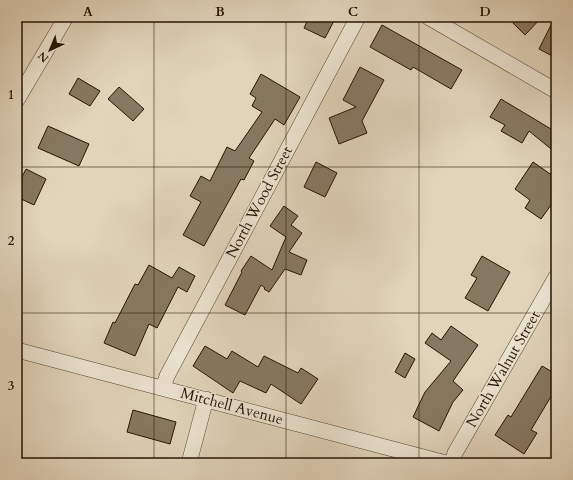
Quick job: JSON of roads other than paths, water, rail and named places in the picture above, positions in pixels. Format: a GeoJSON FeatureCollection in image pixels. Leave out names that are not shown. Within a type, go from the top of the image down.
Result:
{"type":"FeatureCollection","features":[{"type":"Feature","properties":{"kind":"street"},"geometry":{"type":"LineString","coordinates":[[17,100],[66,17]]}},
{"type":"Feature","properties":{"kind":"street","name":"North Wood Street"},"geometry":{"type":"LineString","coordinates":[[163,388],[167,376],[358,17]]}},
{"type":"Feature","properties":{"kind":"street"},"geometry":{"type":"LineString","coordinates":[[428,17],[556,91]]}},
{"type":"Feature","properties":{"kind":"street","name":"North Walnut Street"},"geometry":{"type":"LineString","coordinates":[[452,463],[455,453],[556,277]]}},
{"type":"Feature","properties":{"kind":"street","name":"Mitchell Avenue"},"geometry":{"type":"LineString","coordinates":[[17,350],[446,463]]}},
{"type":"Feature","properties":{"kind":"street"},"geometry":{"type":"LineString","coordinates":[[189,463],[206,399]]}}]}
